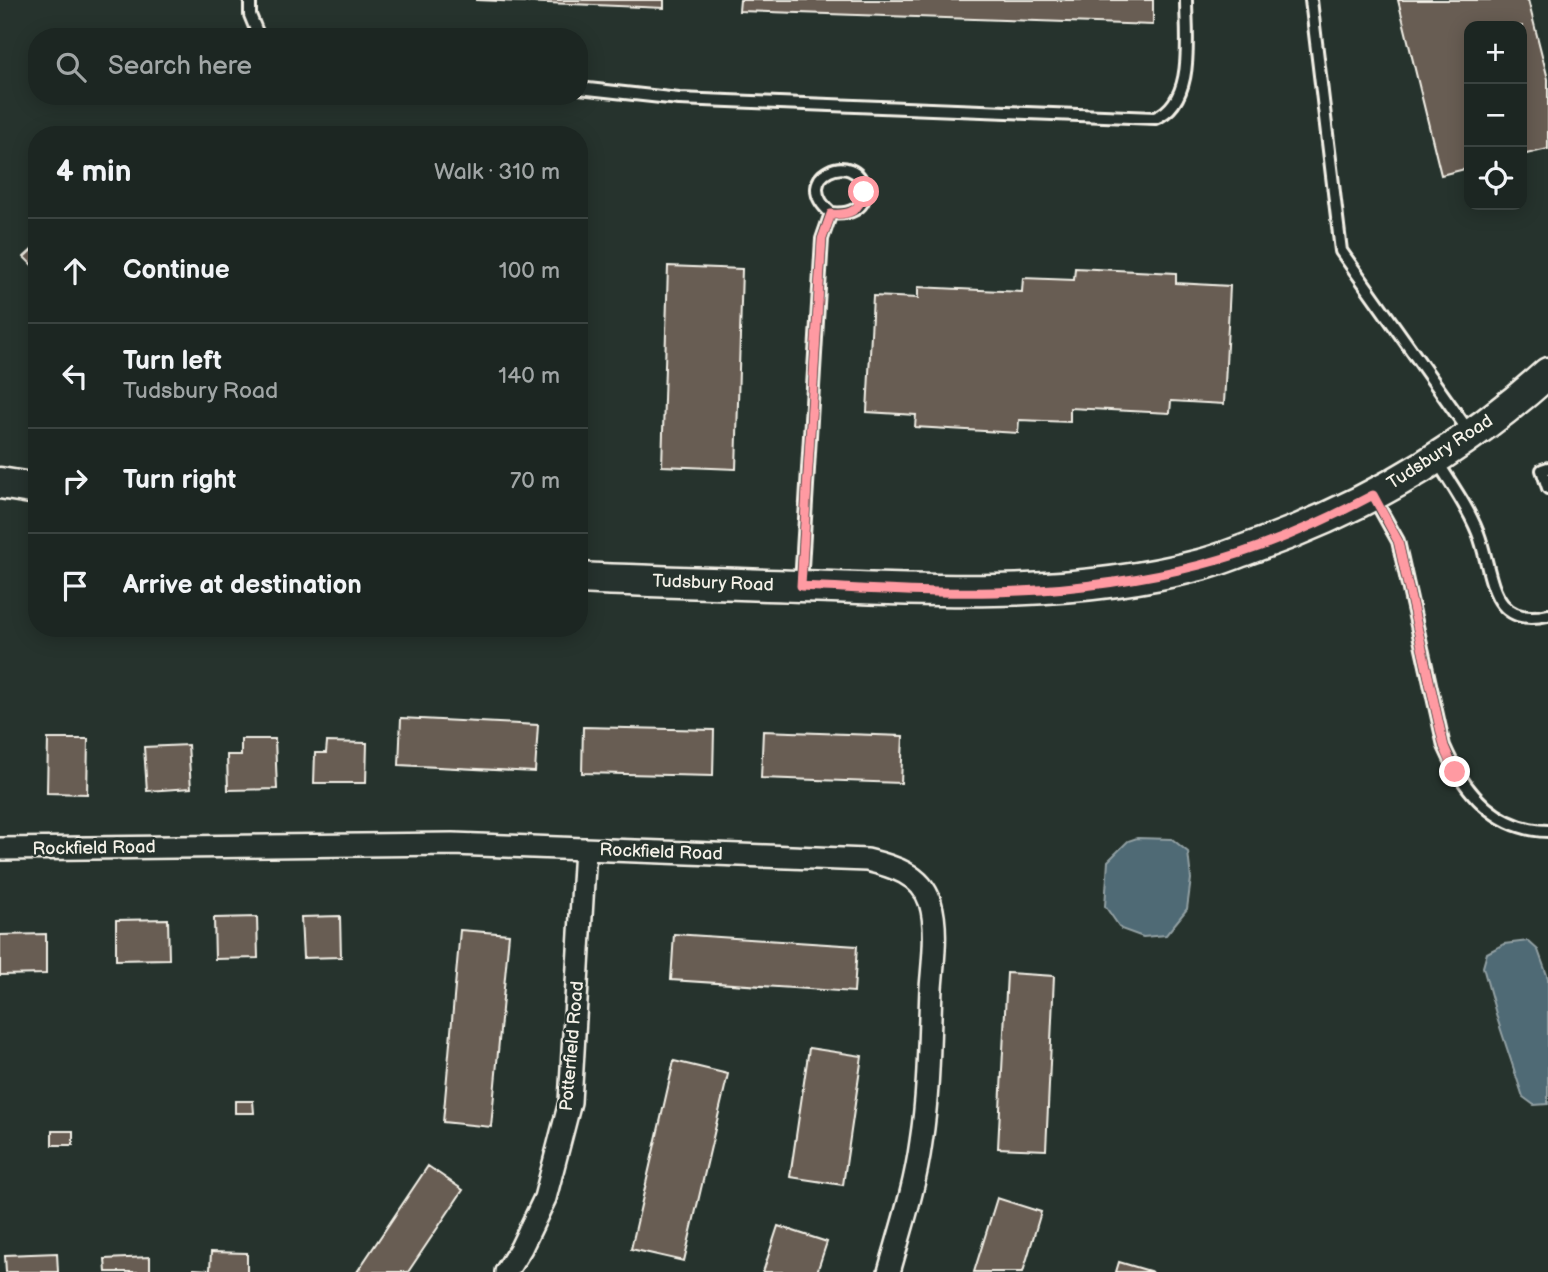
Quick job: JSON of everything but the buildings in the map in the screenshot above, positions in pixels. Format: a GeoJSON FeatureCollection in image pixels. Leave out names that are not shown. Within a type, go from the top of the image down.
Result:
{"type":"FeatureCollection","features":[{"type":"Feature","properties":{"kind":"street","name":"Tudsbury Road"},"geometry":{"type":"LineString","coordinates":[[588,578],[937,591],[1020,591],[1105,583],[1200,565],[1287,535],[1373,495],[1472,435],[1548,373]]}},
{"type":"Feature","properties":{"kind":"street"},"geometry":{"type":"LineString","coordinates":[[0,482],[28,487]]}},
{"type":"Feature","properties":{"kind":"street","name":"Rockfield Road"},"geometry":{"type":"LineString","coordinates":[[0,849],[427,844],[867,860],[905,872],[918,883],[930,901],[934,929],[927,1084],[921,1143],[908,1207],[888,1272]]}},
{"type":"Feature","properties":{"kind":"street","name":"Potterfield Road"},"geometry":{"type":"LineString","coordinates":[[506,1272],[545,1198],[570,1102],[585,849]]}},
{"type":"Feature","properties":{"kind":"lane"},"geometry":{"type":"LineString","coordinates":[[250,0],[250,15],[255,28]]}},
{"type":"Feature","properties":{"kind":"lane"},"geometry":{"type":"LineString","coordinates":[[588,90],[679,99],[1156,118],[1167,113],[1175,104],[1185,79],[1186,0]]}},
{"type":"Feature","properties":{"kind":"lane"},"geometry":{"type":"LineString","coordinates":[[1311,0],[1341,251],[1472,435]]}},
{"type":"Feature","properties":{"kind":"lane"},"geometry":{"type":"LineString","coordinates":[[842,167],[855,172],[862,180],[862,203],[855,211],[845,215],[831,214],[820,204],[817,195],[817,185],[822,176],[831,169],[842,167]]}},
{"type":"Feature","properties":{"kind":"lane"},"geometry":{"type":"LineString","coordinates":[[801,586],[822,239],[831,214]]}},
{"type":"Feature","properties":{"kind":"lane"},"geometry":{"type":"LineString","coordinates":[[1435,459],[1468,510],[1479,534],[1496,598],[1506,610],[1524,617],[1548,615]]}},
{"type":"Feature","properties":{"kind":"lane"},"geometry":{"type":"LineString","coordinates":[[1548,468],[1542,470],[1548,488]]}},
{"type":"Feature","properties":{"kind":"lane"},"geometry":{"type":"LineString","coordinates":[[1373,495],[1398,541],[1444,746],[1455,772],[1472,796],[1494,814],[1518,825],[1548,831]]}},
{"type":"Feature","properties":{"kind":"water"},"geometry":{"type":"Polygon","coordinates":[[[1137,838],[1172,839],[1188,852],[1191,879],[1187,909],[1166,935],[1143,937],[1121,929],[1105,906],[1108,861],[1128,841],[1137,838]]]}},
{"type":"Feature","properties":{"kind":"water"},"geometry":{"type":"Polygon","coordinates":[[[1528,941],[1538,950],[1548,978],[1548,1104],[1534,1105],[1523,1097],[1483,967],[1487,953],[1504,944],[1528,941]]]}},
{"type":"Feature","properties":{"kind":"route"},"geometry":{"type":"LineString","coordinates":[[864,192],[862,203],[855,211],[845,215],[831,214],[822,239],[801,586],[1020,591],[1105,583],[1200,565],[1274,540],[1337,514],[1373,495],[1398,541],[1444,746],[1455,772]]}}]}
